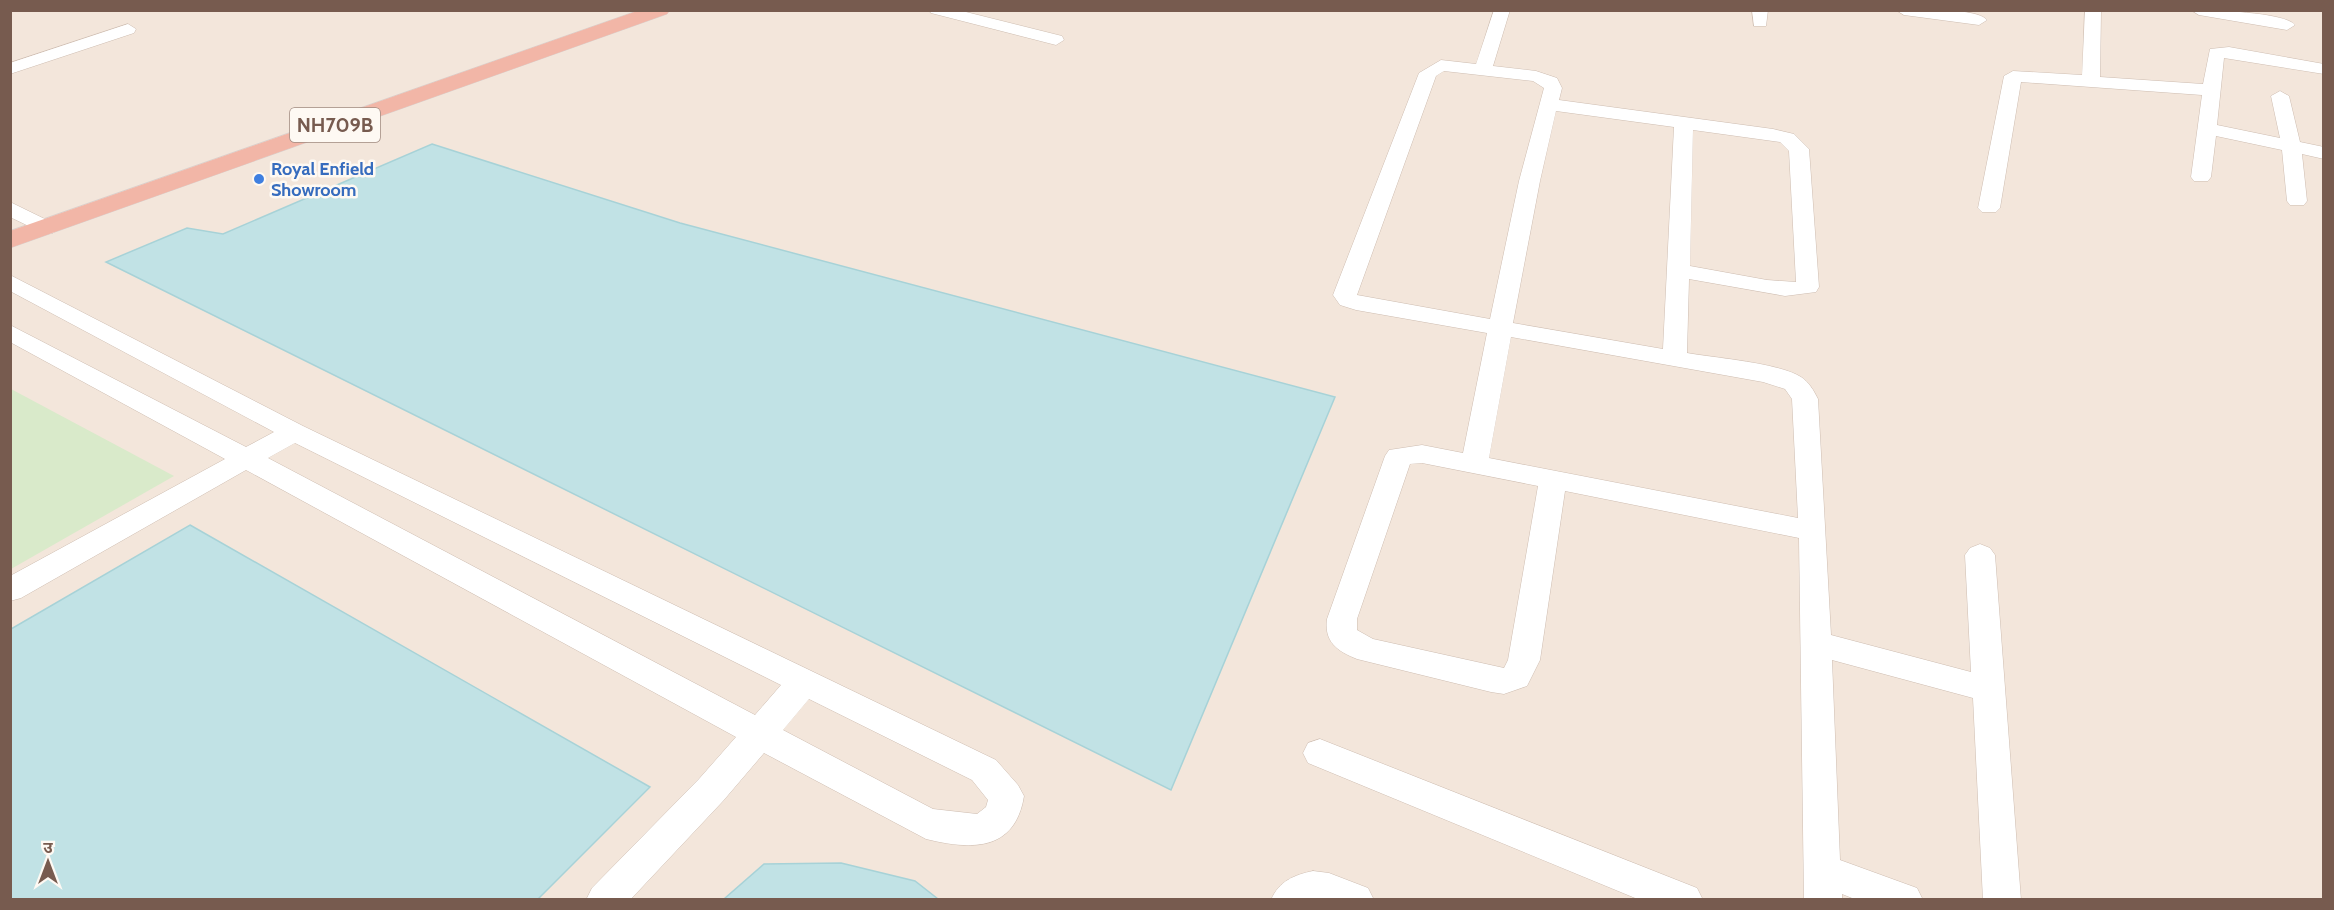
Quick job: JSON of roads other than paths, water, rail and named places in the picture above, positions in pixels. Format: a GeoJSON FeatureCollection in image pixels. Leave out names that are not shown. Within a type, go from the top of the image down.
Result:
{"type":"FeatureCollection","features":[{"type":"Feature","properties":{"kind":"highway","name":"NH709B"},"geometry":{"type":"LineString","coordinates":[[10,240],[660,10]]}},
{"type":"Feature","properties":{"kind":"street"},"geometry":{"type":"LineString","coordinates":[[937,10],[1056,40]]}},
{"type":"Feature","properties":{"kind":"street"},"geometry":{"type":"LineString","coordinates":[[1483,69],[1502,10]]}},
{"type":"Feature","properties":{"kind":"street"},"geometry":{"type":"LineString","coordinates":[[1904,10],[1979,20]]}},
{"type":"Feature","properties":{"kind":"street"},"geometry":{"type":"LineString","coordinates":[[2092,81],[2090,66],[2093,10]]}},
{"type":"Feature","properties":{"kind":"street"},"geometry":{"type":"LineString","coordinates":[[2199,10],[2288,18],[2297,64]]}},
{"type":"Feature","properties":{"kind":"street"},"geometry":{"type":"LineString","coordinates":[[10,69],[128,29]]}},
{"type":"Feature","properties":{"kind":"street"},"geometry":{"type":"LineString","coordinates":[[2201,177],[2216,53],[2229,52],[2324,69]]}},
{"type":"Feature","properties":{"kind":"street"},"geometry":{"type":"LineString","coordinates":[[1474,464],[1502,329],[1517,237],[1553,88],[1551,82],[1536,76],[1441,65],[1428,73],[1345,295],[1348,300],[1356,303],[1502,329],[1675,359],[1780,378],[1801,387],[1805,399],[1813,531],[1823,885],[1904,900]]}},
{"type":"Feature","properties":{"kind":"street"},"geometry":{"type":"LineString","coordinates":[[1989,207],[2011,78],[2022,75],[2211,90]]}},
{"type":"Feature","properties":{"kind":"street"},"geometry":{"type":"LineString","coordinates":[[2280,96],[2291,146],[2297,201]]}},
{"type":"Feature","properties":{"kind":"street"},"geometry":{"type":"LineString","coordinates":[[1548,104],[1773,135],[1796,143],[1799,148],[1810,282],[1804,290],[1794,291],[1678,270]]}},
{"type":"Feature","properties":{"kind":"street"},"geometry":{"type":"LineString","coordinates":[[1675,359],[1684,123]]}},
{"type":"Feature","properties":{"kind":"street"},"geometry":{"type":"LineString","coordinates":[[2206,128],[2324,153]]}},
{"type":"Feature","properties":{"kind":"street"},"geometry":{"type":"LineString","coordinates":[[10,208],[45,228]]}},
{"type":"Feature","properties":{"kind":"street"},"geometry":{"type":"LineString","coordinates":[[10,282],[294,432],[984,771],[1006,796],[1006,809],[999,821],[978,830],[956,830],[926,823],[10,332]]}},
{"type":"Feature","properties":{"kind":"street"},"geometry":{"type":"LineString","coordinates":[[10,590],[243,458],[294,432]]}},
{"type":"Feature","properties":{"kind":"street"},"geometry":{"type":"LineString","coordinates":[[1553,480],[1524,660],[1516,676],[1504,681],[1491,680],[1368,650],[1348,642],[1341,631],[1342,619],[1399,456],[1422,454],[1813,531]]}},
{"type":"Feature","properties":{"kind":"street"},"geometry":{"type":"LineString","coordinates":[[1980,555],[2002,900]]}},
{"type":"Feature","properties":{"kind":"street"},"geometry":{"type":"LineString","coordinates":[[1816,643],[1989,690]]}},
{"type":"Feature","properties":{"kind":"street"},"geometry":{"type":"LineString","coordinates":[[605,900],[711,790],[804,682]]}},
{"type":"Feature","properties":{"kind":"street"},"geometry":{"type":"LineString","coordinates":[[1320,753],[1684,900]]}},
{"type":"Feature","properties":{"kind":"street"},"geometry":{"type":"LineString","coordinates":[[1290,900],[1297,892],[1310,886],[1327,888],[1355,900]]}},
{"type":"Feature","properties":{"kind":"water"},"geometry":{"type":"Polygon","coordinates":[[[432,144],[680,223],[1335,397],[1171,790],[106,262],[187,228],[223,234],[432,144]]]}},
{"type":"Feature","properties":{"kind":"water"},"geometry":{"type":"Polygon","coordinates":[[[190,525],[650,787],[538,899],[11,899],[11,629],[190,525]]]}},
{"type":"Feature","properties":{"kind":"water"},"geometry":{"type":"Polygon","coordinates":[[[841,863],[915,881],[938,899],[724,899],[764,864],[841,863]]]}},
{"type":"Feature","properties":{"kind":"place","name":"Royal Enfield Showroom"},"geometry":{"type":"Point","coordinates":[259,179]}}]}
